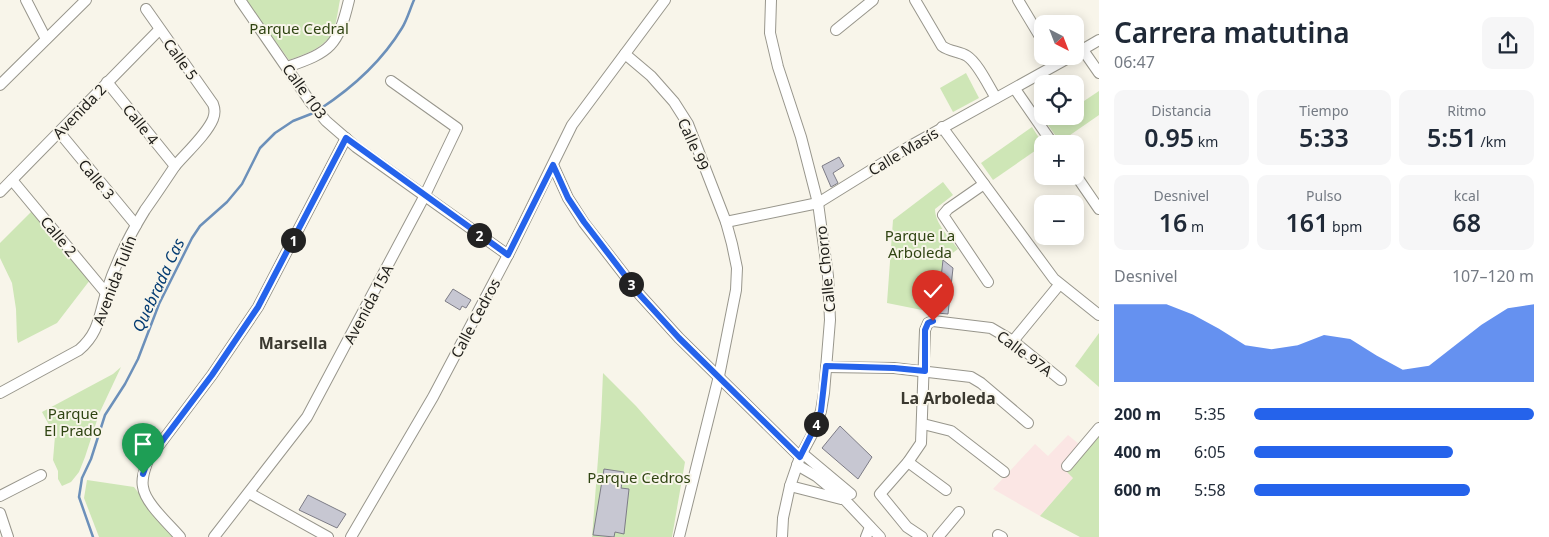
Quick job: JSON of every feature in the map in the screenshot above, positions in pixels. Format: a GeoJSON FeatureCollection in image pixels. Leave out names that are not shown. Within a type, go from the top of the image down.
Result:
{"type":"FeatureCollection","features":[{"type":"Feature","properties":{"kind":"street"},"geometry":{"type":"LineString","coordinates":[[26,0],[46,39]]}},
{"type":"Feature","properties":{"kind":"street"},"geometry":{"type":"LineString","coordinates":[[0,85],[86,0]]}},
{"type":"Feature","properties":{"kind":"street","name":"Calle 103"},"geometry":{"type":"LineString","coordinates":[[240,0],[326,121],[424,196],[508,255]]}},
{"type":"Feature","properties":{"kind":"street"},"geometry":{"type":"LineString","coordinates":[[287,67],[315,57],[329,48],[339,34],[349,0]]}},
{"type":"Feature","properties":{"kind":"street","name":"Calle Cedros"},"geometry":{"type":"LineString","coordinates":[[351,537],[433,397],[508,255],[572,124],[665,0]]}},
{"type":"Feature","properties":{"kind":"street","name":"Calle Chorro"},"geometry":{"type":"LineString","coordinates":[[771,0],[770,32],[778,67],[801,137],[818,204],[828,276],[830,320],[821,411],[790,486],[783,518],[782,537]]}},
{"type":"Feature","properties":{"kind":"street"},"geometry":{"type":"LineString","coordinates":[[836,30],[873,0]]}},
{"type":"Feature","properties":{"kind":"street"},"geometry":{"type":"LineString","coordinates":[[915,0],[942,46],[967,56],[974,62],[996,98]]}},
{"type":"Feature","properties":{"kind":"street"},"geometry":{"type":"LineString","coordinates":[[1018,0],[1034,27]]}},
{"type":"Feature","properties":{"kind":"street","name":"Calle 5"},"geometry":{"type":"LineString","coordinates":[[146,9],[210,99],[215,110]]}},
{"type":"Feature","properties":{"kind":"street","name":"Avenida 2"},"geometry":{"type":"LineString","coordinates":[[0,192],[160,30]]}},
{"type":"Feature","properties":{"kind":"street"},"geometry":{"type":"LineString","coordinates":[[1084,49],[1099,40]]}},
{"type":"Feature","properties":{"kind":"street","name":"Calle 99"},"geometry":{"type":"LineString","coordinates":[[625,54],[651,76],[674,102],[688,124],[726,222],[737,268],[736,290],[719,376],[679,537]]}},
{"type":"Feature","properties":{"kind":"street"},"geometry":{"type":"LineString","coordinates":[[1084,57],[1099,73]]}},
{"type":"Feature","properties":{"kind":"street","name":"Calle Masís"},"geometry":{"type":"LineString","coordinates":[[726,222],[818,204],[942,127],[1015,88],[1048,65]]}},
{"type":"Feature","properties":{"kind":"street","name":"Avenida 15A"},"geometry":{"type":"LineString","coordinates":[[214,537],[307,417],[458,128],[391,81]]}},
{"type":"Feature","properties":{"kind":"street","name":"Calle 4"},"geometry":{"type":"LineString","coordinates":[[107,82],[175,166]]}},
{"type":"Feature","properties":{"kind":"street"},"geometry":{"type":"LineString","coordinates":[[1015,88],[1048,135]]}},
{"type":"Feature","properties":{"kind":"street","name":"Avenida Tulín"},"geometry":{"type":"LineString","coordinates":[[0,393],[79,350],[87,343],[99,322],[106,293],[120,255],[136,225],[175,166],[209,126],[214,118],[215,110]]}},
{"type":"Feature","properties":{"kind":"street"},"geometry":{"type":"LineString","coordinates":[[942,127],[1059,285],[1099,315]]}},
{"type":"Feature","properties":{"kind":"street","name":"Calle 3"},"geometry":{"type":"LineString","coordinates":[[59,132],[136,225]]}},
{"type":"Feature","properties":{"kind":"street"},"geometry":{"type":"LineString","coordinates":[[180,537],[145,496],[142,485],[143,474],[148,460],[212,375],[258,307],[346,138]]}},
{"type":"Feature","properties":{"kind":"street"},"geometry":{"type":"LineString","coordinates":[[553,165],[573,205],[584,222],[640,295],[679,338],[719,376],[816,476],[848,497],[868,532],[880,537]]}},
{"type":"Feature","properties":{"kind":"street","name":"Calle 2"},"geometry":{"type":"LineString","coordinates":[[12,180],[106,293]]}},
{"type":"Feature","properties":{"kind":"street"},"geometry":{"type":"LineString","coordinates":[[984,184],[944,212],[943,215],[988,282]]}},
{"type":"Feature","properties":{"kind":"street"},"geometry":{"type":"LineString","coordinates":[[1083,185],[1099,209]]}},
{"type":"Feature","properties":{"kind":"street"},"geometry":{"type":"LineString","coordinates":[[1013,341],[1059,285]]}},
{"type":"Feature","properties":{"kind":"street","name":"Calle 97A"},"geometry":{"type":"LineString","coordinates":[[925,371],[925,330],[928,323],[933,321],[992,328],[1013,341],[1061,380]]}},
{"type":"Feature","properties":{"kind":"street"},"geometry":{"type":"LineString","coordinates":[[826,366],[894,368],[974,378],[1028,422]]}},
{"type":"Feature","properties":{"kind":"street"},"geometry":{"type":"LineString","coordinates":[[922,537],[907,527],[880,494],[908,462],[921,443],[925,371]]}},
{"type":"Feature","properties":{"kind":"street"},"geometry":{"type":"LineString","coordinates":[[923,424],[951,431],[1004,472]]}},
{"type":"Feature","properties":{"kind":"street"},"geometry":{"type":"LineString","coordinates":[[1067,466],[1099,428]]}},
{"type":"Feature","properties":{"kind":"street"},"geometry":{"type":"LineString","coordinates":[[908,462],[946,490]]}},
{"type":"Feature","properties":{"kind":"street"},"geometry":{"type":"LineString","coordinates":[[0,496],[41,475]]}},
{"type":"Feature","properties":{"kind":"street"},"geometry":{"type":"LineString","coordinates":[[790,486],[848,497]]}},
{"type":"Feature","properties":{"kind":"street"},"geometry":{"type":"LineString","coordinates":[[249,493],[328,537]]}},
{"type":"Feature","properties":{"kind":"street"},"geometry":{"type":"LineString","coordinates":[[938,537],[959,512]]}},
{"type":"Feature","properties":{"kind":"street"},"geometry":{"type":"LineString","coordinates":[[0,514],[8,537]]}},
{"type":"Feature","properties":{"kind":"shaded area"},"geometry":{"type":"Polygon","coordinates":[[[1068,435],[1079,444],[1061,465],[1073,478],[1040,516],[993,489],[1035,444],[1048,456],[1068,435]]]}},
{"type":"Feature","properties":{"kind":"green space","name":"Parque Cedral"},"geometry":{"type":"Polygon","coordinates":[[[246,0],[340,0],[336,24],[325,42],[314,50],[289,60],[246,0]]]}},
{"type":"Feature","properties":{"kind":"green space"},"geometry":{"type":"Polygon","coordinates":[[[966,73],[979,98],[953,112],[940,88],[966,73]]]}},
{"type":"Feature","properties":{"kind":"green space"},"geometry":{"type":"Polygon","coordinates":[[[1099,91],[1099,115],[1070,135],[1055,135],[1048,125],[1084,125],[1084,101],[1099,91]]]}},
{"type":"Feature","properties":{"kind":"green space"},"geometry":{"type":"Polygon","coordinates":[[[1032,127],[1037,135],[1034,135],[1034,152],[993,180],[981,163],[1032,127]]]}},
{"type":"Feature","properties":{"kind":"green space","name":"Parque La Arboleda"},"geometry":{"type":"Polygon","coordinates":[[[943,182],[953,195],[935,209],[937,220],[958,249],[943,260],[937,313],[887,303],[893,220],[943,182]]]}},
{"type":"Feature","properties":{"kind":"green space"},"geometry":{"type":"Polygon","coordinates":[[[32,211],[90,280],[57,323],[18,343],[12,283],[0,258],[0,243],[32,211]]]}},
{"type":"Feature","properties":{"kind":"green space"},"geometry":{"type":"Polygon","coordinates":[[[1099,333],[1099,387],[1075,366],[1099,333]]]}},
{"type":"Feature","properties":{"kind":"green space","name":"Parque El Prado"},"geometry":{"type":"Polygon","coordinates":[[[121,367],[99,414],[79,472],[71,482],[62,486],[53,460],[55,436],[42,412],[113,374],[121,367]]]}},
{"type":"Feature","properties":{"kind":"green space","name":"Parque Cedros"},"geometry":{"type":"Polygon","coordinates":[[[603,373],[636,406],[685,462],[672,537],[592,537],[603,373]]]}},
{"type":"Feature","properties":{"kind":"green space"},"geometry":{"type":"Polygon","coordinates":[[[1099,435],[1099,537],[1080,537],[1040,516],[1073,478],[1067,472],[1099,435]]]}},
{"type":"Feature","properties":{"kind":"green space"},"geometry":{"type":"Polygon","coordinates":[[[87,480],[134,487],[173,537],[99,537],[84,498],[87,480]]]}},
{"type":"Feature","properties":{"kind":"building"},"geometry":{"type":"Polygon","coordinates":[[[839,157],[844,166],[833,173],[838,183],[831,187],[822,166],[839,157]]]}},
{"type":"Feature","properties":{"kind":"building"},"geometry":{"type":"Polygon","coordinates":[[[943,260],[953,268],[948,314],[937,313],[943,260]]]}},
{"type":"Feature","properties":{"kind":"building"},"geometry":{"type":"Polygon","coordinates":[[[453,289],[471,300],[466,308],[462,306],[460,310],[445,301],[453,289]]]}},
{"type":"Feature","properties":{"kind":"building"},"geometry":{"type":"Polygon","coordinates":[[[840,426],[872,457],[858,479],[822,448],[840,426]]]}},
{"type":"Feature","properties":{"kind":"building"},"geometry":{"type":"Polygon","coordinates":[[[604,469],[624,472],[621,488],[629,489],[624,534],[615,532],[614,537],[593,535],[604,469]]]}},
{"type":"Feature","properties":{"kind":"building"},"geometry":{"type":"Polygon","coordinates":[[[308,495],[346,514],[337,528],[299,510],[308,495]]]}},
{"type":"Feature","properties":{"kind":"waterway","name":"Quebrada Cas"},"geometry":{"type":"LineString","coordinates":[[320,109],[355,83],[376,63],[404,25],[414,0]]}},
{"type":"Feature","properties":{"kind":"waterway","name":"Quebrada Cas"},"geometry":{"type":"LineString","coordinates":[[93,537],[79,497],[82,478],[91,459],[105,415],[138,359],[159,304],[192,238],[200,226],[227,202],[242,184],[260,148],[275,133],[293,121],[316,112]]}},
{"type":"Feature","properties":{"kind":"district","name":"Marsella"},"geometry":{"type":"Point","coordinates":[293,343]}},
{"type":"Feature","properties":{"kind":"district","name":"La Arboleda"},"geometry":{"type":"Point","coordinates":[948,398]}},
{"type":"Feature","properties":{"kind":"route"},"geometry":{"type":"LineString","coordinates":[[143,474],[148,460],[212,375],[258,307],[346,138],[508,255],[553,165],[568,198],[584,222],[640,295],[679,338],[800,457],[821,411],[826,366],[925,371],[925,330],[928,323],[933,321]]}}]}
